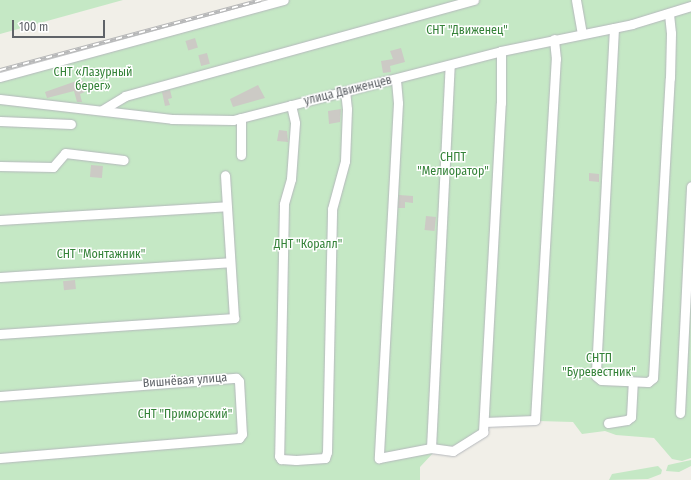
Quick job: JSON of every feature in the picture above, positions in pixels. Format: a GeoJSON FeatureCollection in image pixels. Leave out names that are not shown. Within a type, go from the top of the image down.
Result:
{"type":"FeatureCollection","features":[{"type":"Feature","properties":{"kind":"street"},"geometry":{"type":"LineString","coordinates":[[0,77],[284,0]]}},
{"type":"Feature","properties":{"kind":"street"},"geometry":{"type":"LineString","coordinates":[[102,110],[125,96],[474,0]]}},
{"type":"Feature","properties":{"kind":"street"},"geometry":{"type":"LineString","coordinates":[[576,0],[582,33]]}},
{"type":"Feature","properties":{"kind":"street","name":"улица Движенцев"},"geometry":{"type":"LineString","coordinates":[[0,99],[172,119],[222,121],[242,118],[345,91],[396,80],[554,38],[614,28],[669,14],[691,6]]}},
{"type":"Feature","properties":{"kind":"street"},"geometry":{"type":"LineString","coordinates":[[614,28],[596,376],[601,380],[648,382],[653,378],[670,78],[671,33],[669,14]]}},
{"type":"Feature","properties":{"kind":"street"},"geometry":{"type":"LineString","coordinates":[[484,422],[536,420],[556,59],[554,38]]}},
{"type":"Feature","properties":{"kind":"street"},"geometry":{"type":"LineString","coordinates":[[396,80],[398,103],[379,458],[431,448],[453,451],[483,432],[501,103],[501,51]]}},
{"type":"Feature","properties":{"kind":"street"},"geometry":{"type":"LineString","coordinates":[[431,448],[450,65]]}},
{"type":"Feature","properties":{"kind":"street"},"geometry":{"type":"LineString","coordinates":[[291,105],[295,123],[291,179],[284,204],[279,456],[281,459],[296,460],[325,458],[327,452],[333,204],[343,176],[347,120],[345,91]]}},
{"type":"Feature","properties":{"kind":"street"},"geometry":{"type":"LineString","coordinates":[[241,155],[242,118]]}},
{"type":"Feature","properties":{"kind":"street"},"geometry":{"type":"LineString","coordinates":[[0,121],[71,124]]}},
{"type":"Feature","properties":{"kind":"street"},"geometry":{"type":"LineString","coordinates":[[0,166],[53,167],[65,153],[124,160]]}},
{"type":"Feature","properties":{"kind":"street"},"geometry":{"type":"LineString","coordinates":[[0,334],[234,318],[225,175]]}},
{"type":"Feature","properties":{"kind":"street"},"geometry":{"type":"LineString","coordinates":[[680,414],[691,186]]}},
{"type":"Feature","properties":{"kind":"street"},"geometry":{"type":"LineString","coordinates":[[0,220],[227,206]]}},
{"type":"Feature","properties":{"kind":"street"},"geometry":{"type":"LineString","coordinates":[[0,277],[230,262]]}},
{"type":"Feature","properties":{"kind":"street","name":"Вишнёвая улица"},"geometry":{"type":"LineString","coordinates":[[0,396],[236,378],[239,381],[242,434],[239,438],[0,458]]}},
{"type":"Feature","properties":{"kind":"street"},"geometry":{"type":"LineString","coordinates":[[608,423],[626,420],[631,417],[633,382]]}},
{"type":"Feature","properties":{"kind":"green space"},"geometry":{"type":"Polygon","coordinates":[[[0,0],[123,0],[0,34],[0,0]]]}},
{"type":"Feature","properties":{"kind":"green space"},"geometry":{"type":"Polygon","coordinates":[[[287,0],[691,0],[691,458],[682,461],[672,459],[654,438],[616,435],[605,431],[582,434],[573,422],[538,421],[488,426],[461,443],[434,452],[420,467],[420,480],[0,480],[0,78],[287,0]]]}},
{"type":"Feature","properties":{"kind":"green space"},"geometry":{"type":"Polygon","coordinates":[[[691,460],[691,466],[679,472],[666,471],[668,465],[691,460]]]}},
{"type":"Feature","properties":{"kind":"green space"},"geometry":{"type":"Polygon","coordinates":[[[658,466],[662,470],[661,474],[648,479],[609,480],[612,474],[658,466]]]}},
{"type":"Feature","properties":{"kind":"building"},"geometry":{"type":"Polygon","coordinates":[[[195,38],[198,48],[188,50],[185,41],[195,38]]]}},
{"type":"Feature","properties":{"kind":"building"},"geometry":{"type":"Polygon","coordinates":[[[401,48],[405,62],[390,66],[391,72],[383,73],[381,61],[393,59],[390,51],[401,48]]]}},
{"type":"Feature","properties":{"kind":"building"},"geometry":{"type":"Polygon","coordinates":[[[207,53],[210,64],[201,66],[198,55],[207,53]]]}},
{"type":"Feature","properties":{"kind":"building"},"geometry":{"type":"Polygon","coordinates":[[[82,79],[85,92],[80,94],[82,102],[77,102],[74,91],[47,98],[45,92],[82,79]]]}},
{"type":"Feature","properties":{"kind":"building"},"geometry":{"type":"Polygon","coordinates":[[[258,85],[265,98],[233,107],[230,99],[258,85]]]}},
{"type":"Feature","properties":{"kind":"building"},"geometry":{"type":"Polygon","coordinates":[[[170,90],[172,98],[168,99],[170,105],[165,106],[162,92],[170,90]]]}},
{"type":"Feature","properties":{"kind":"building"},"geometry":{"type":"Polygon","coordinates":[[[341,109],[340,122],[329,124],[328,111],[341,109]]]}},
{"type":"Feature","properties":{"kind":"building"},"geometry":{"type":"Polygon","coordinates":[[[279,130],[287,131],[288,142],[277,141],[279,130]]]}},
{"type":"Feature","properties":{"kind":"building"},"geometry":{"type":"Polygon","coordinates":[[[91,165],[103,166],[102,178],[90,177],[91,165]]]}},
{"type":"Feature","properties":{"kind":"building"},"geometry":{"type":"Polygon","coordinates":[[[589,173],[599,174],[599,182],[589,181],[589,173]]]}},
{"type":"Feature","properties":{"kind":"building"},"geometry":{"type":"Polygon","coordinates":[[[399,195],[413,196],[413,203],[405,202],[405,208],[398,208],[399,195]]]}},
{"type":"Feature","properties":{"kind":"building"},"geometry":{"type":"Polygon","coordinates":[[[426,216],[436,217],[434,231],[425,230],[426,216]]]}},
{"type":"Feature","properties":{"kind":"building"},"geometry":{"type":"Polygon","coordinates":[[[75,280],[76,289],[64,290],[63,281],[75,280]]]}},
{"type":"Feature","properties":{"kind":"railway"},"geometry":{"type":"LineString","coordinates":[[0,70],[261,0]]}},
{"type":"Feature","properties":{"kind":"park label","name":"СНТ \"Движенец\""},"geometry":{"type":"Point","coordinates":[467,31]}},
{"type":"Feature","properties":{"kind":"park label","name":"СНТ «Лазурный берег»"},"geometry":{"type":"Point","coordinates":[93,80]}},
{"type":"Feature","properties":{"kind":"park label","name":"СНПТ \"Мелиоратор\""},"geometry":{"type":"Point","coordinates":[453,165]}},
{"type":"Feature","properties":{"kind":"park label","name":"ДНТ \"Коралл\""},"geometry":{"type":"Point","coordinates":[308,245]}},
{"type":"Feature","properties":{"kind":"park label","name":"СНТ \"Монтажник\""},"geometry":{"type":"Point","coordinates":[101,255]}},
{"type":"Feature","properties":{"kind":"park label","name":"СНТП \"Буревестник\""},"geometry":{"type":"Point","coordinates":[599,366]}},
{"type":"Feature","properties":{"kind":"park label","name":"СНТ \"Приморский\""},"geometry":{"type":"Point","coordinates":[185,415]}}]}
